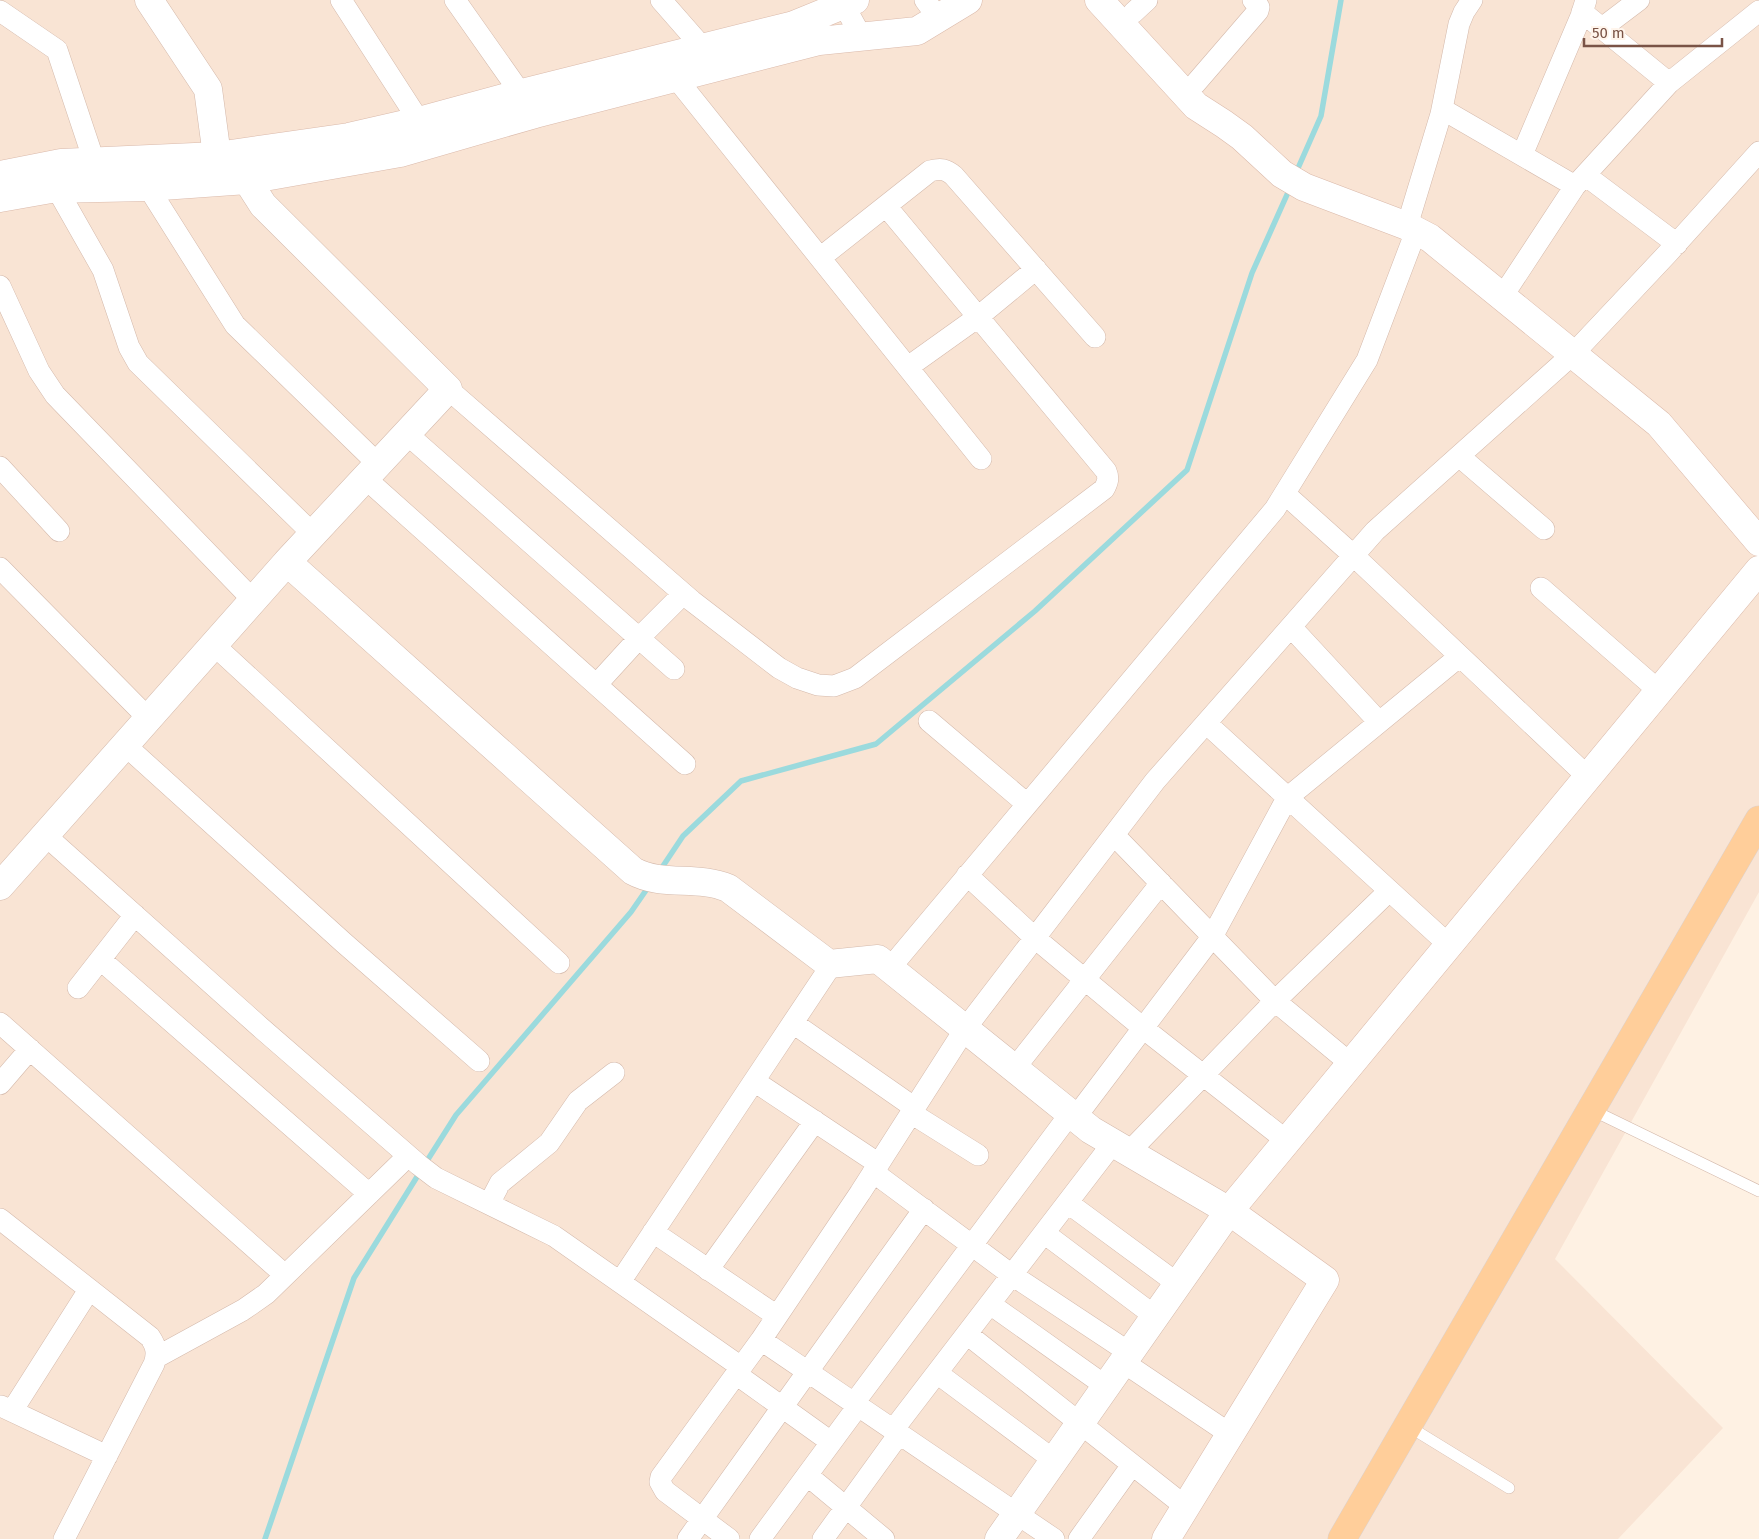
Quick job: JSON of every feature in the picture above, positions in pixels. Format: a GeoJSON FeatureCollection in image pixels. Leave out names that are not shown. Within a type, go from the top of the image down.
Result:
{"type":"FeatureCollection","features":[{"type":"Feature","properties":{"kind":"main road"},"geometry":{"type":"LineString","coordinates":[[0,886],[286,562],[448,389],[263,205],[227,154],[208,89],[149,0]]}},
{"type":"Feature","properties":{"kind":"main road"},"geometry":{"type":"LineString","coordinates":[[0,175],[61,164],[227,154],[349,137],[424,133],[707,58],[819,41],[917,31],[932,9],[968,0]]}},
{"type":"Feature","properties":{"kind":"main road"},"geometry":{"type":"LineString","coordinates":[[1099,0],[1195,84],[1224,124]]}},
{"type":"Feature","properties":{"kind":"main road"},"geometry":{"type":"LineString","coordinates":[[528,104],[676,78],[707,58],[846,2]]}},
{"type":"Feature","properties":{"kind":"main road"},"geometry":{"type":"LineString","coordinates":[[1134,4],[1162,57],[1196,106],[1224,124],[1293,180],[1411,228],[1430,238],[1660,424],[1759,542]]}},
{"type":"Feature","properties":{"kind":"main road"},"geometry":{"type":"LineString","coordinates":[[0,198],[57,189],[148,187],[247,180],[400,154],[424,133]]}},
{"type":"Feature","properties":{"kind":"main road"},"geometry":{"type":"LineString","coordinates":[[286,562],[633,870],[646,877],[710,883],[728,888],[830,964],[878,959],[1091,1130],[1229,1211],[1324,1280],[1166,1539]]}},
{"type":"Feature","properties":{"kind":"main road"},"geometry":{"type":"LineString","coordinates":[[999,1539],[1229,1211],[1759,570]]}},
{"type":"Feature","properties":{"kind":"main road"},"geometry":{"type":"LineString","coordinates":[[1342,1539],[1590,1109],[1748,849],[1759,820]]}},
{"type":"Feature","properties":{"kind":"street"},"geometry":{"type":"LineString","coordinates":[[341,0],[424,133]]}},
{"type":"Feature","properties":{"kind":"street"},"geometry":{"type":"LineString","coordinates":[[455,0],[528,104]]}},
{"type":"Feature","properties":{"kind":"street"},"geometry":{"type":"LineString","coordinates":[[661,0],[707,58]]}},
{"type":"Feature","properties":{"kind":"street"},"geometry":{"type":"LineString","coordinates":[[1195,84],[1258,11],[1259,7],[1253,0]]}},
{"type":"Feature","properties":{"kind":"street"},"geometry":{"type":"LineString","coordinates":[[890,968],[1268,517],[1285,494],[1367,360],[1411,228],[1442,108],[1459,24],[1472,0]]}},
{"type":"Feature","properties":{"kind":"street"},"geometry":{"type":"LineString","coordinates":[[1602,28],[1639,0]]}},
{"type":"Feature","properties":{"kind":"street"},"geometry":{"type":"LineString","coordinates":[[846,2],[861,36]]}},
{"type":"Feature","properties":{"kind":"street"},"geometry":{"type":"LineString","coordinates":[[1522,155],[1584,6],[1602,28],[1669,83]]}},
{"type":"Feature","properties":{"kind":"street"},"geometry":{"type":"LineString","coordinates":[[0,11],[10,26],[57,50],[102,188]]}},
{"type":"Feature","properties":{"kind":"street"},"geometry":{"type":"LineString","coordinates":[[1502,297],[1580,180],[1669,83],[1759,11]]}},
{"type":"Feature","properties":{"kind":"street"},"geometry":{"type":"LineString","coordinates":[[676,78],[981,460]]}},
{"type":"Feature","properties":{"kind":"street"},"geometry":{"type":"LineString","coordinates":[[1442,108],[1522,155],[1580,180],[1676,244]]}},
{"type":"Feature","properties":{"kind":"street"},"geometry":{"type":"LineString","coordinates":[[728,1539],[665,1491],[660,1482],[661,1477],[761,1340],[966,1029],[1155,780],[1375,531],[1573,354],[1759,152]]}},
{"type":"Feature","properties":{"kind":"street"},"geometry":{"type":"LineString","coordinates":[[820,258],[930,171],[939,168],[947,170],[1095,337]]}},
{"type":"Feature","properties":{"kind":"street"},"geometry":{"type":"LineString","coordinates":[[148,187],[235,325],[371,471],[597,684],[685,764]]}},
{"type":"Feature","properties":{"kind":"street"},"geometry":{"type":"LineString","coordinates":[[57,189],[103,270],[129,347],[138,363],[313,534]]}},
{"type":"Feature","properties":{"kind":"street"},"geometry":{"type":"LineString","coordinates":[[448,389],[683,594],[779,668],[797,678],[818,685],[834,686],[855,678],[1104,489],[1108,483],[1106,471],[886,206]]}},
{"type":"Feature","properties":{"kind":"street"},"geometry":{"type":"LineString","coordinates":[[908,367],[978,317],[1036,269]]}},
{"type":"Feature","properties":{"kind":"street"},"geometry":{"type":"LineString","coordinates":[[0,286],[38,372],[55,395],[253,600]]}},
{"type":"Feature","properties":{"kind":"street"},"geometry":{"type":"LineString","coordinates":[[406,434],[674,669]]}},
{"type":"Feature","properties":{"kind":"street"},"geometry":{"type":"LineString","coordinates":[[1459,456],[1544,528]]}},
{"type":"Feature","properties":{"kind":"street"},"geometry":{"type":"LineString","coordinates":[[0,467],[59,531]]}},
{"type":"Feature","properties":{"kind":"street"},"geometry":{"type":"LineString","coordinates":[[1285,494],[1354,556],[1588,777]]}},
{"type":"Feature","properties":{"kind":"street"},"geometry":{"type":"LineString","coordinates":[[0,568],[148,718]]}},
{"type":"Feature","properties":{"kind":"street"},"geometry":{"type":"LineString","coordinates":[[1541,588],[1659,691]]}},
{"type":"Feature","properties":{"kind":"street"},"geometry":{"type":"LineString","coordinates":[[597,684],[683,594]]}},
{"type":"Feature","properties":{"kind":"street"},"geometry":{"type":"LineString","coordinates":[[1291,627],[1379,722]]}},
{"type":"Feature","properties":{"kind":"street"},"geometry":{"type":"LineString","coordinates":[[214,645],[559,963]]}},
{"type":"Feature","properties":{"kind":"street"},"geometry":{"type":"LineString","coordinates":[[760,1539],[973,1244],[1212,937],[1287,798],[1460,656]]}},
{"type":"Feature","properties":{"kind":"street"},"geometry":{"type":"LineString","coordinates":[[929,721],[1026,804]]}},
{"type":"Feature","properties":{"kind":"street"},"geometry":{"type":"LineString","coordinates":[[1206,723],[1449,945]]}},
{"type":"Feature","properties":{"kind":"street"},"geometry":{"type":"LineString","coordinates":[[125,745],[344,943],[479,1061]]}},
{"type":"Feature","properties":{"kind":"street"},"geometry":{"type":"LineString","coordinates":[[45,835],[260,1027],[436,1178],[554,1236],[620,1282],[738,1371],[781,1407],[831,1442]]}},
{"type":"Feature","properties":{"kind":"street"},"geometry":{"type":"LineString","coordinates":[[1114,835],[1275,1002],[1351,1064]]}},
{"type":"Feature","properties":{"kind":"street"},"geometry":{"type":"LineString","coordinates":[[967,875],[1035,938],[1085,980],[1287,1141]]}},
{"type":"Feature","properties":{"kind":"street"},"geometry":{"type":"LineString","coordinates":[[1014,1069],[1161,883]]}},
{"type":"Feature","properties":{"kind":"street"},"geometry":{"type":"LineString","coordinates":[[823,1539],[937,1373],[1068,1203],[1121,1148],[1203,1075],[1275,1002],[1390,891]]}},
{"type":"Feature","properties":{"kind":"street"},"geometry":{"type":"LineString","coordinates":[[78,988],[136,915]]}},
{"type":"Feature","properties":{"kind":"street"},"geometry":{"type":"LineString","coordinates":[[100,960],[369,1194]]}},
{"type":"Feature","properties":{"kind":"street"},"geometry":{"type":"LineString","coordinates":[[620,1282],[832,964]]}},
{"type":"Feature","properties":{"kind":"street"},"geometry":{"type":"LineString","coordinates":[[0,1023],[285,1275]]}},
{"type":"Feature","properties":{"kind":"street"},"geometry":{"type":"LineString","coordinates":[[792,1023],[978,1155]]}},
{"type":"Feature","properties":{"kind":"street"},"geometry":{"type":"LineString","coordinates":[[0,1084],[30,1049]]}},
{"type":"Feature","properties":{"kind":"street"},"geometry":{"type":"LineString","coordinates":[[489,1204],[500,1183],[549,1143],[578,1101],[614,1073]]}},
{"type":"Feature","properties":{"kind":"street"},"geometry":{"type":"LineString","coordinates":[[754,1081],[815,1121],[876,1168],[924,1209],[1230,1434]]}},
{"type":"Feature","properties":{"kind":"street"},"geometry":{"type":"LineString","coordinates":[[708,1270],[815,1121]]}},
{"type":"Feature","properties":{"kind":"street"},"geometry":{"type":"LineString","coordinates":[[64,1539],[157,1357],[256,1302],[369,1194],[413,1160]]}},
{"type":"Feature","properties":{"kind":"street"},"geometry":{"type":"LineString","coordinates":[[1068,1203],[1178,1284]]}},
{"type":"Feature","properties":{"kind":"street"},"geometry":{"type":"LineString","coordinates":[[688,1539],[806,1371],[924,1209]]}},
{"type":"Feature","properties":{"kind":"street"},"geometry":{"type":"LineString","coordinates":[[2,1224],[150,1337],[154,1343],[157,1357]]}},
{"type":"Feature","properties":{"kind":"street"},"geometry":{"type":"LineString","coordinates":[[653,1232],[777,1316]]}},
{"type":"Feature","properties":{"kind":"street"},"geometry":{"type":"LineString","coordinates":[[1044,1233],[1156,1317]]}},
{"type":"Feature","properties":{"kind":"street"},"geometry":{"type":"LineString","coordinates":[[89,1290],[6,1408],[107,1456]]}},
{"type":"Feature","properties":{"kind":"street"},"geometry":{"type":"LineString","coordinates":[[990,1304],[1107,1387]]}},
{"type":"Feature","properties":{"kind":"street"},"geometry":{"type":"LineString","coordinates":[[967,1334],[1186,1507]]}},
{"type":"Feature","properties":{"kind":"street"},"geometry":{"type":"LineString","coordinates":[[761,1340],[1054,1539]]}},
{"type":"Feature","properties":{"kind":"street"},"geometry":{"type":"LineString","coordinates":[[937,1373],[1055,1461]]}},
{"type":"Feature","properties":{"kind":"street"},"geometry":{"type":"LineString","coordinates":[[1079,1539],[1132,1465]]}},
{"type":"Feature","properties":{"kind":"street"},"geometry":{"type":"LineString","coordinates":[[807,1475],[884,1539]]}},
{"type":"Feature","properties":{"kind":"lane"},"geometry":{"type":"LineString","coordinates":[[1590,1109],[1759,1191]]}},
{"type":"Feature","properties":{"kind":"lane"},"geometry":{"type":"LineString","coordinates":[[1408,1426],[1509,1488]]}},
{"type":"Feature","properties":{"kind":"shaded area"},"geometry":{"type":"Polygon","coordinates":[[[0,0],[1759,0],[1759,892],[1555,1259],[1723,1428],[1618,1539],[0,1539],[0,0]]]}},
{"type":"Feature","properties":{"kind":"waterway"},"geometry":{"type":"LineString","coordinates":[[1295,175],[1321,116],[1341,0]]}},
{"type":"Feature","properties":{"kind":"waterway"},"geometry":{"type":"LineString","coordinates":[[659,872],[683,836],[741,781],[876,744],[1035,611],[1187,470],[1252,273],[1290,188]]}},
{"type":"Feature","properties":{"kind":"waterway"},"geometry":{"type":"LineString","coordinates":[[425,1164],[456,1115],[631,912],[649,886]]}},
{"type":"Feature","properties":{"kind":"waterway"},"geometry":{"type":"LineString","coordinates":[[265,1539],[354,1278],[420,1172]]}}]}
